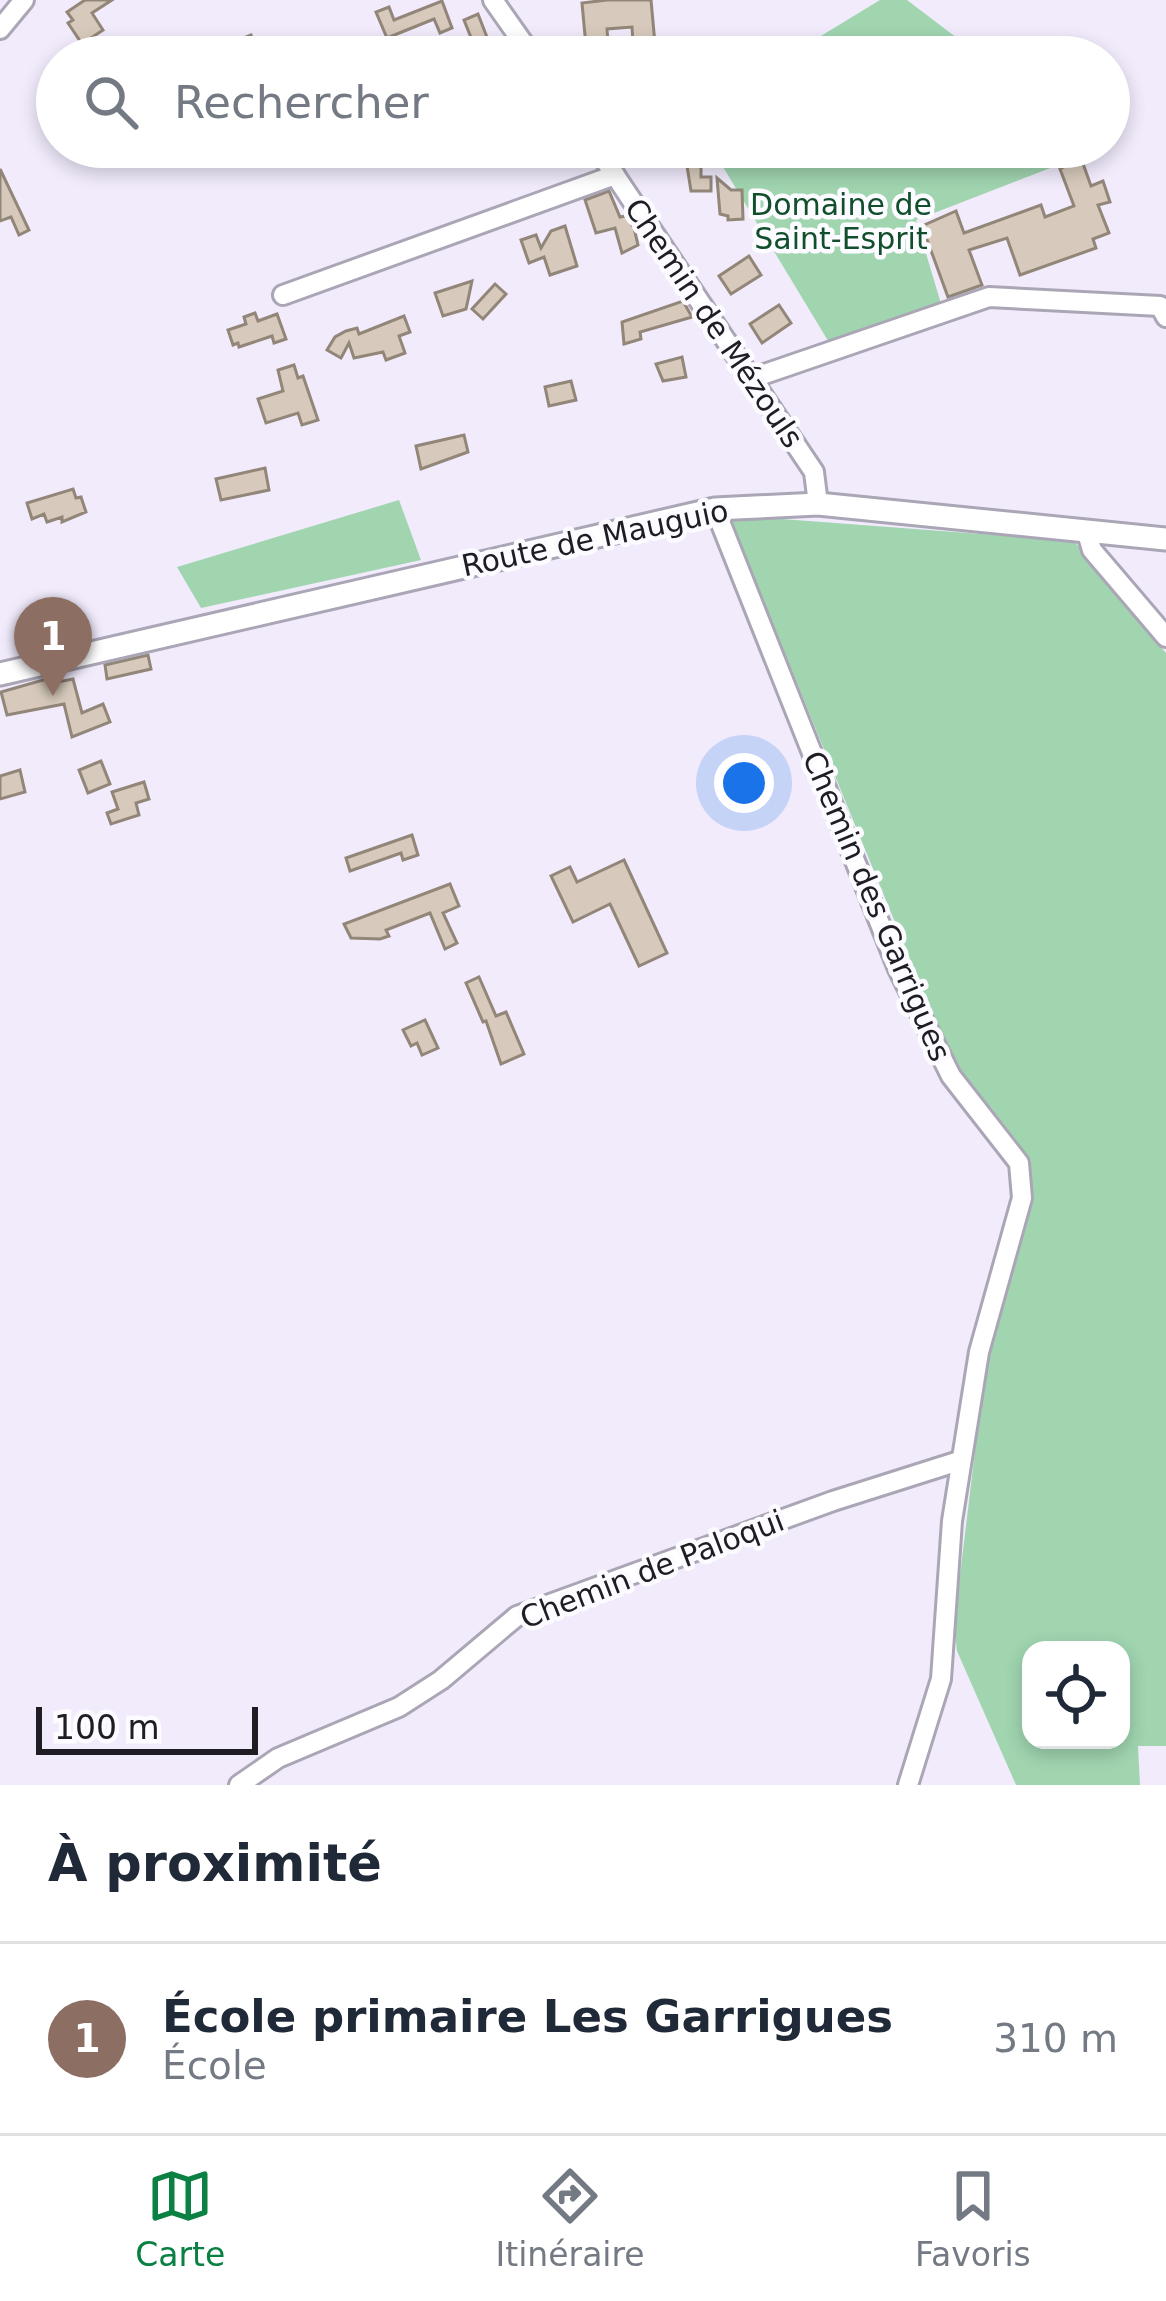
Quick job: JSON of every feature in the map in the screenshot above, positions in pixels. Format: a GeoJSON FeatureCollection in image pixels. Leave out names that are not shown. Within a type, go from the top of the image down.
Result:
{"type":"FeatureCollection","features":[{"type":"Feature","properties":{"kind":"street"},"geometry":{"type":"LineString","coordinates":[[0,29],[24,0]]}},
{"type":"Feature","properties":{"kind":"street"},"geometry":{"type":"LineString","coordinates":[[493,0],[518,36]]}},
{"type":"Feature","properties":{"kind":"street","name":"Chemin de Mézouls"},"geometry":{"type":"LineString","coordinates":[[610,168],[814,472],[818,504]]}},
{"type":"Feature","properties":{"kind":"street"},"geometry":{"type":"LineString","coordinates":[[283,296],[615,175]]}},
{"type":"Feature","properties":{"kind":"street"},"geometry":{"type":"LineString","coordinates":[[750,379],[989,297],[1160,306],[1166,317]]}},
{"type":"Feature","properties":{"kind":"street","name":"Route de Mauguio"},"geometry":{"type":"LineString","coordinates":[[0,674],[715,509],[818,504],[1166,539]]}},
{"type":"Feature","properties":{"kind":"street","name":"Chemin des Garrigues"},"geometry":{"type":"LineString","coordinates":[[715,509],[898,969],[950,1076],[1009,1148],[1021,1172],[1022,1198],[979,1352],[959,1461],[941,1679],[908,1785]]}},
{"type":"Feature","properties":{"kind":"street"},"geometry":{"type":"LineString","coordinates":[[1086,530],[1092,550],[1166,637]]}},
{"type":"Feature","properties":{"kind":"street","name":"Chemin de Paloqui"},"geometry":{"type":"LineString","coordinates":[[239,1785],[278,1758],[399,1707],[441,1680],[517,1616],[833,1501],[959,1461]]}},
{"type":"Feature","properties":{"kind":"green space"},"geometry":{"type":"Polygon","coordinates":[[[880,0],[907,0],[954,36],[821,36],[880,0]]]}},
{"type":"Feature","properties":{"kind":"green space","name":"Domaine de Saint-Esprit"},"geometry":{"type":"Polygon","coordinates":[[[724,168],[1050,168],[916,220],[942,307],[830,344],[724,168]]]}},
{"type":"Feature","properties":{"kind":"green space"},"geometry":{"type":"Polygon","coordinates":[[[399,500],[421,560],[201,608],[177,567],[399,500]]]}},
{"type":"Feature","properties":{"kind":"green space"},"geometry":{"type":"Polygon","coordinates":[[[728,515],[1074,541],[1166,653],[1166,1746],[1138,1746],[1140,1785],[1016,1785],[957,1651],[954,1625],[984,1377],[1031,1168],[951,1059],[728,515]]]}},
{"type":"Feature","properties":{"kind":"building"},"geometry":{"type":"Polygon","coordinates":[[[85,0],[112,0],[92,13],[103,30],[94,36],[77,36],[67,12],[85,0]]]}},
{"type":"Feature","properties":{"kind":"building"},"geometry":{"type":"Polygon","coordinates":[[[651,0],[654,36],[633,36],[632,27],[607,29],[608,36],[585,36],[582,3],[651,0]]]}},
{"type":"Feature","properties":{"kind":"building"},"geometry":{"type":"Polygon","coordinates":[[[442,1],[452,28],[440,33],[434,19],[386,36],[376,12],[389,7],[394,20],[442,1]]]}},
{"type":"Feature","properties":{"kind":"building"},"geometry":{"type":"Polygon","coordinates":[[[478,14],[487,36],[470,36],[464,20],[478,14]]]}},
{"type":"Feature","properties":{"kind":"building"},"geometry":{"type":"Polygon","coordinates":[[[687,168],[701,168],[701,177],[711,177],[711,191],[691,191],[687,168]]]}},
{"type":"Feature","properties":{"kind":"building"},"geometry":{"type":"Polygon","coordinates":[[[1085,168],[1091,186],[1103,181],[1110,202],[1098,205],[1109,233],[1093,239],[1096,248],[1020,275],[1007,238],[969,250],[982,285],[948,297],[922,226],[956,211],[964,233],[1041,205],[1045,217],[1074,206],[1060,169],[1085,168]]]}},
{"type":"Feature","properties":{"kind":"building"},"geometry":{"type":"Polygon","coordinates":[[[0,169],[29,230],[19,235],[11,217],[0,221],[0,169]]]}},
{"type":"Feature","properties":{"kind":"building"},"geometry":{"type":"Polygon","coordinates":[[[717,178],[731,190],[742,190],[743,219],[728,220],[720,214],[717,178]]]}},
{"type":"Feature","properties":{"kind":"building"},"geometry":{"type":"Polygon","coordinates":[[[609,191],[620,217],[626,216],[634,228],[638,245],[622,253],[615,228],[596,233],[585,200],[609,191]]]}},
{"type":"Feature","properties":{"kind":"building"},"geometry":{"type":"Polygon","coordinates":[[[565,226],[577,266],[550,275],[544,257],[529,263],[521,240],[536,235],[541,248],[551,231],[565,226]]]}},
{"type":"Feature","properties":{"kind":"building"},"geometry":{"type":"Polygon","coordinates":[[[749,256],[761,275],[731,294],[719,276],[749,256]]]}},
{"type":"Feature","properties":{"kind":"building"},"geometry":{"type":"Polygon","coordinates":[[[472,281],[466,309],[443,316],[435,293],[472,281]]]}},
{"type":"Feature","properties":{"kind":"building"},"geometry":{"type":"Polygon","coordinates":[[[495,284],[506,294],[483,319],[472,309],[495,284]]]}},
{"type":"Feature","properties":{"kind":"building"},"geometry":{"type":"Polygon","coordinates":[[[683,301],[692,317],[640,332],[641,339],[624,344],[622,322],[683,301]]]}},
{"type":"Feature","properties":{"kind":"building"},"geometry":{"type":"Polygon","coordinates":[[[779,305],[791,323],[762,343],[750,324],[779,305]]]}},
{"type":"Feature","properties":{"kind":"building"},"geometry":{"type":"Polygon","coordinates":[[[255,313],[258,321],[277,314],[286,339],[274,343],[272,336],[233,345],[228,330],[246,324],[244,317],[255,313]]]}},
{"type":"Feature","properties":{"kind":"building"},"geometry":{"type":"Polygon","coordinates":[[[404,316],[410,332],[399,336],[405,353],[386,360],[383,352],[354,358],[349,343],[341,358],[327,350],[346,331],[357,328],[359,334],[404,316]]]}},
{"type":"Feature","properties":{"kind":"building"},"geometry":{"type":"Polygon","coordinates":[[[682,357],[686,377],[663,381],[656,364],[682,357]]]}},
{"type":"Feature","properties":{"kind":"building"},"geometry":{"type":"Polygon","coordinates":[[[294,365],[298,378],[303,376],[318,420],[302,425],[298,413],[266,423],[258,399],[283,391],[278,370],[294,365]]]}},
{"type":"Feature","properties":{"kind":"building"},"geometry":{"type":"Polygon","coordinates":[[[571,381],[576,400],[549,406],[545,387],[571,381]]]}},
{"type":"Feature","properties":{"kind":"building"},"geometry":{"type":"Polygon","coordinates":[[[464,435],[468,452],[421,469],[416,446],[464,435]]]}},
{"type":"Feature","properties":{"kind":"building"},"geometry":{"type":"Polygon","coordinates":[[[265,468],[269,490],[221,500],[216,479],[265,468]]]}},
{"type":"Feature","properties":{"kind":"building"},"geometry":{"type":"Polygon","coordinates":[[[73,489],[86,512],[62,522],[62,517],[47,522],[44,514],[32,519],[27,503],[73,489]]]}},
{"type":"Feature","properties":{"kind":"building"},"geometry":{"type":"Polygon","coordinates":[[[148,655],[151,669],[107,679],[105,665],[148,655]]]}},
{"type":"Feature","properties":{"kind":"building"},"geometry":{"type":"Polygon","coordinates":[[[57,676],[58,682],[73,679],[82,713],[103,704],[110,722],[72,737],[64,704],[7,715],[1,692],[57,676]]]}},
{"type":"Feature","properties":{"kind":"building"},"geometry":{"type":"Polygon","coordinates":[[[101,761],[110,784],[88,793],[79,770],[101,761]]]}},
{"type":"Feature","properties":{"kind":"building"},"geometry":{"type":"Polygon","coordinates":[[[20,770],[25,792],[0,799],[0,776],[20,770]]]}},
{"type":"Feature","properties":{"kind":"building"},"geometry":{"type":"Polygon","coordinates":[[[144,782],[149,799],[136,803],[139,815],[111,824],[107,813],[118,809],[112,792],[144,782]]]}},
{"type":"Feature","properties":{"kind":"building"},"geometry":{"type":"Polygon","coordinates":[[[412,835],[418,855],[403,860],[401,853],[350,871],[346,858],[412,835]]]}},
{"type":"Feature","properties":{"kind":"building"},"geometry":{"type":"Polygon","coordinates":[[[624,860],[667,953],[639,966],[610,904],[573,922],[551,876],[570,867],[577,882],[624,860]]]}},
{"type":"Feature","properties":{"kind":"building"},"geometry":{"type":"Polygon","coordinates":[[[450,884],[459,906],[443,913],[457,943],[445,949],[430,913],[386,930],[389,936],[380,939],[351,938],[344,924],[450,884]]]}},
{"type":"Feature","properties":{"kind":"building"},"geometry":{"type":"Polygon","coordinates":[[[479,977],[496,1016],[506,1012],[524,1054],[501,1064],[466,983],[479,977]]]}},
{"type":"Feature","properties":{"kind":"building"},"geometry":{"type":"Polygon","coordinates":[[[425,1020],[438,1048],[422,1055],[403,1030],[425,1020]]]}},
{"type":"Feature","properties":{"kind":"place","name":"École primaire Les Garrigues"},"geometry":{"type":"Point","coordinates":[53,696]}}]}
